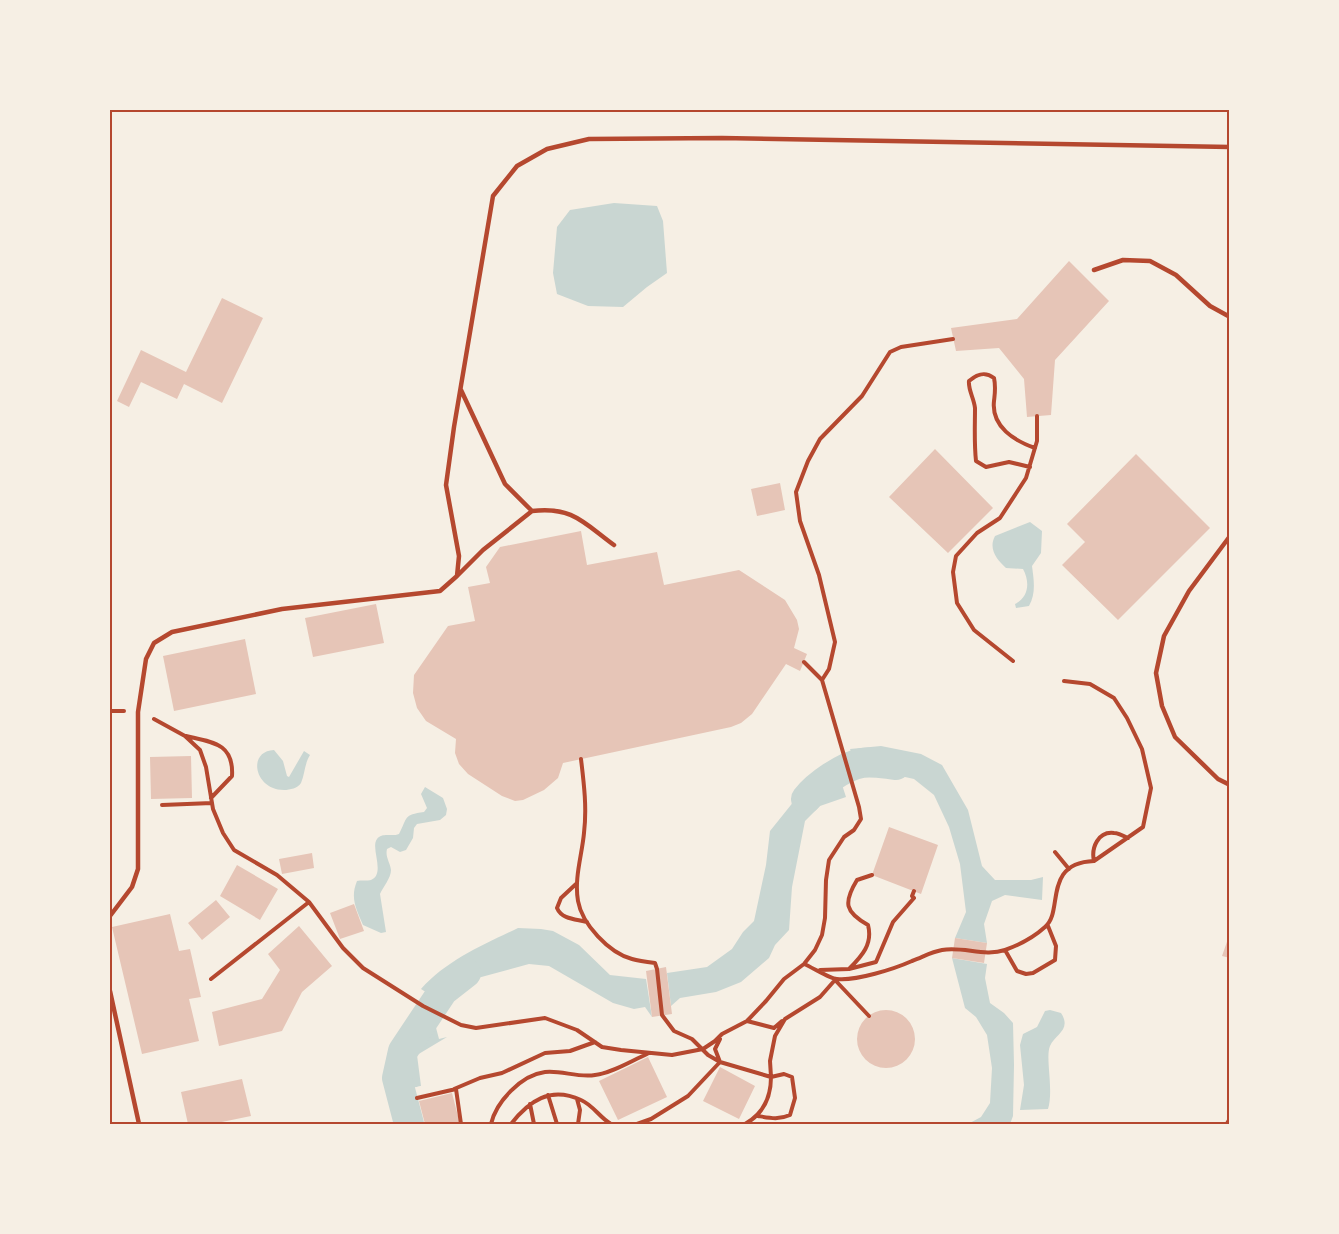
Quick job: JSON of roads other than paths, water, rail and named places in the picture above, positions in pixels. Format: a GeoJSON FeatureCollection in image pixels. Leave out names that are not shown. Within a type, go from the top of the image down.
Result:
{"type":"FeatureCollection","features":[{"type":"Feature","properties":{"kind":"lane"},"geometry":{"type":"LineString","coordinates":[[457,576],[459,556],[446,485],[493,196],[517,165],[547,148],[589,139],[722,138],[1230,147]]}},
{"type":"Feature","properties":{"kind":"lane"},"geometry":{"type":"LineString","coordinates":[[1094,270],[1123,260],[1150,261],[1176,275],[1210,306],[1230,317]]}},
{"type":"Feature","properties":{"kind":"lane"},"geometry":{"type":"LineString","coordinates":[[460,390],[505,484],[532,511]]}},
{"type":"Feature","properties":{"kind":"lane"},"geometry":{"type":"LineString","coordinates":[[110,916],[132,887],[138,869],[138,712],[146,659],[154,644],[172,632],[282,609],[440,591],[483,550],[532,511],[548,509],[570,513],[614,545]]}},
{"type":"Feature","properties":{"kind":"lane"},"geometry":{"type":"LineString","coordinates":[[1230,536],[1189,591],[1164,636],[1156,673],[1162,706],[1175,737],[1218,779],[1230,785]]}},
{"type":"Feature","properties":{"kind":"lane"},"geometry":{"type":"LineString","coordinates":[[110,991],[139,1125]]}},
{"type":"Feature","properties":{"kind":"lane"},"geometry":{"type":"LineString","coordinates":[[1227,1125],[1230,1119]]}},
{"type":"Feature","properties":{"kind":"waterway"},"geometry":{"type":"LineString","coordinates":[[806,799],[831,777],[847,768],[870,762],[896,765]]}},
{"type":"Feature","properties":{"kind":"waterway"},"geometry":{"type":"LineString","coordinates":[[409,1124],[397,1078],[403,1051],[443,991],[466,973]]}}]}
